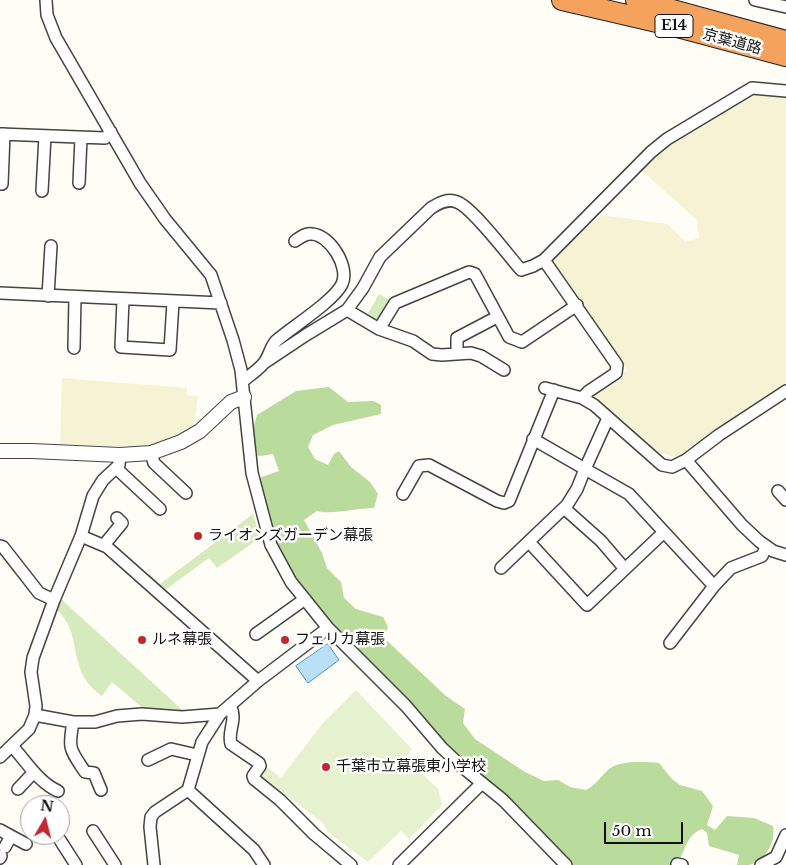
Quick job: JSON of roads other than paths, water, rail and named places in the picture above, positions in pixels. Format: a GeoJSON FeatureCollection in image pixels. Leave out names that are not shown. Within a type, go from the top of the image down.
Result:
{"type":"FeatureCollection","features":[{"type":"Feature","properties":{"kind":"highway","name":"京葉道路"},"geometry":{"type":"LineString","coordinates":[[562,0],[674,26],[786,56]]}},
{"type":"Feature","properties":{"kind":"highway","name":"京葉道路"},"geometry":{"type":"LineString","coordinates":[[636,0],[786,41]]}},
{"type":"Feature","properties":{"kind":"highway"},"geometry":{"type":"LineString","coordinates":[[656,5],[786,29]]}},
{"type":"Feature","properties":{"kind":"highway"},"geometry":{"type":"LineString","coordinates":[[674,26],[786,64]]}},
{"type":"Feature","properties":{"kind":"street"},"geometry":{"type":"LineString","coordinates":[[46,0],[47,14],[56,38],[140,183],[211,275],[233,340],[243,381],[246,428],[252,473],[270,545],[291,582],[328,628],[406,706],[442,748],[503,800],[566,865]]}},
{"type":"Feature","properties":{"kind":"street"},"geometry":{"type":"LineString","coordinates":[[755,0],[786,7]]}},
{"type":"Feature","properties":{"kind":"street"},"geometry":{"type":"LineString","coordinates":[[243,381],[264,363],[306,334],[347,310],[364,288],[380,257],[431,208],[441,202],[456,201],[469,208],[521,270],[544,260],[651,152],[668,139],[752,88],[786,92]]}},
{"type":"Feature","properties":{"kind":"street"},"geometry":{"type":"LineString","coordinates":[[2,184],[2,134],[105,138],[110,132]]}},
{"type":"Feature","properties":{"kind":"street"},"geometry":{"type":"LineString","coordinates":[[42,191],[45,136]]}},
{"type":"Feature","properties":{"kind":"street"},"geometry":{"type":"LineString","coordinates":[[79,183],[81,138]]}},
{"type":"Feature","properties":{"kind":"street"},"geometry":{"type":"LineString","coordinates":[[264,363],[274,343],[333,296],[342,284],[345,273],[340,258],[324,238],[314,234],[305,234],[295,241]]}},
{"type":"Feature","properties":{"kind":"street"},"geometry":{"type":"LineString","coordinates":[[48,296],[51,246]]}},
{"type":"Feature","properties":{"kind":"street"},"geometry":{"type":"LineString","coordinates":[[544,260],[617,365],[616,373],[582,398]]}},
{"type":"Feature","properties":{"kind":"street"},"geometry":{"type":"LineString","coordinates":[[379,329],[395,303],[469,272],[475,274],[509,337],[522,342],[577,305]]}},
{"type":"Feature","properties":{"kind":"street"},"geometry":{"type":"LineString","coordinates":[[0,293],[221,303]]}},
{"type":"Feature","properties":{"kind":"street"},"geometry":{"type":"LineString","coordinates":[[74,348],[75,297]]}},
{"type":"Feature","properties":{"kind":"street"},"geometry":{"type":"LineString","coordinates":[[123,300],[121,347],[170,350],[173,302]]}},
{"type":"Feature","properties":{"kind":"street"},"geometry":{"type":"LineString","coordinates":[[347,310],[379,329],[413,341],[432,354],[442,356],[471,353],[481,356],[504,370]]}},
{"type":"Feature","properties":{"kind":"street"},"geometry":{"type":"LineString","coordinates":[[457,354],[457,338],[497,317]]}},
{"type":"Feature","properties":{"kind":"street"},"geometry":{"type":"LineString","coordinates":[[403,494],[419,466],[428,465],[497,501],[504,503],[509,501],[533,439],[549,389],[582,398],[594,405],[660,464],[672,467],[686,460],[719,435],[786,391]]}},
{"type":"Feature","properties":{"kind":"street"},"geometry":{"type":"LineString","coordinates":[[0,451],[32,451],[118,462],[174,445],[200,431],[231,402],[244,397]]}},
{"type":"Feature","properties":{"kind":"street"},"geometry":{"type":"LineString","coordinates":[[501,568],[564,508],[577,489],[608,418]]}},
{"type":"Feature","properties":{"kind":"street"},"geometry":{"type":"LineString","coordinates":[[533,439],[629,494],[714,586]]}},
{"type":"Feature","properties":{"kind":"street"},"geometry":{"type":"LineString","coordinates":[[150,453],[154,463],[186,493]]}},
{"type":"Feature","properties":{"kind":"street"},"geometry":{"type":"LineString","coordinates":[[686,460],[742,524],[766,547],[786,555]]}},
{"type":"Feature","properties":{"kind":"street"},"geometry":{"type":"LineString","coordinates":[[118,462],[160,510]]}},
{"type":"Feature","properties":{"kind":"street"},"geometry":{"type":"LineString","coordinates":[[0,757],[29,729],[35,715],[36,706],[31,672],[33,658],[54,600],[81,536],[93,496],[97,488],[118,462]]}},
{"type":"Feature","properties":{"kind":"street"},"geometry":{"type":"LineString","coordinates":[[778,491],[786,500]]}},
{"type":"Feature","properties":{"kind":"street"},"geometry":{"type":"LineString","coordinates":[[564,508],[601,541],[625,570]]}},
{"type":"Feature","properties":{"kind":"street"},"geometry":{"type":"LineString","coordinates":[[104,545],[122,523],[116,518]]}},
{"type":"Feature","properties":{"kind":"street"},"geometry":{"type":"LineString","coordinates":[[529,542],[587,606],[664,532]]}},
{"type":"Feature","properties":{"kind":"street"},"geometry":{"type":"LineString","coordinates":[[81,536],[104,545],[258,681]]}},
{"type":"Feature","properties":{"kind":"street"},"geometry":{"type":"LineString","coordinates":[[0,546],[5,549],[39,593],[54,600]]}},
{"type":"Feature","properties":{"kind":"street"},"geometry":{"type":"LineString","coordinates":[[670,643],[714,586],[731,568],[762,556],[766,547]]}},
{"type":"Feature","properties":{"kind":"street"},"geometry":{"type":"LineString","coordinates":[[256,634],[305,599]]}},
{"type":"Feature","properties":{"kind":"street"},"geometry":{"type":"LineString","coordinates":[[154,865],[150,826],[152,817],[155,812],[188,790],[202,742],[220,714],[258,681],[328,628]]}},
{"type":"Feature","properties":{"kind":"street"},"geometry":{"type":"LineString","coordinates":[[230,705],[234,713],[231,744],[259,763],[260,766],[253,776],[254,779],[280,800],[314,834],[351,865]]}},
{"type":"Feature","properties":{"kind":"street"},"geometry":{"type":"LineString","coordinates":[[35,715],[73,722],[95,722],[116,716],[142,714],[182,717],[220,714]]}},
{"type":"Feature","properties":{"kind":"street"},"geometry":{"type":"LineString","coordinates":[[73,722],[70,742],[71,749],[85,772],[94,773],[101,790]]}},
{"type":"Feature","properties":{"kind":"street"},"geometry":{"type":"LineString","coordinates":[[12,746],[34,772],[52,789],[58,791]]}},
{"type":"Feature","properties":{"kind":"street"},"geometry":{"type":"LineString","coordinates":[[148,760],[171,749],[197,755]]}},
{"type":"Feature","properties":{"kind":"street"},"geometry":{"type":"LineString","coordinates":[[18,789],[34,772]]}},
{"type":"Feature","properties":{"kind":"street"},"geometry":{"type":"LineString","coordinates":[[399,865],[482,784]]}},
{"type":"Feature","properties":{"kind":"street"},"geometry":{"type":"LineString","coordinates":[[188,790],[254,850],[264,865]]}},
{"type":"Feature","properties":{"kind":"street"},"geometry":{"type":"LineString","coordinates":[[0,830],[20,841]]}},
{"type":"Feature","properties":{"kind":"street"},"geometry":{"type":"LineString","coordinates":[[93,831],[115,865]]}},
{"type":"Feature","properties":{"kind":"street"},"geometry":{"type":"LineString","coordinates":[[761,865],[776,856],[786,835]]}},
{"type":"Feature","properties":{"kind":"street"},"geometry":{"type":"LineString","coordinates":[[2,854],[11,836]]}},
{"type":"Feature","properties":{"kind":"street"},"geometry":{"type":"LineString","coordinates":[[63,845],[76,865]]}},
{"type":"Feature","properties":{"kind":"water"},"geometry":{"type":"Polygon","coordinates":[[[328,644],[339,660],[308,683],[296,666],[328,644]]]}},
{"type":"Feature","properties":{"kind":"place","name":"ライオンズガーデン幕張"},"geometry":{"type":"Point","coordinates":[198,536]}},
{"type":"Feature","properties":{"kind":"place","name":"ルネ幕張"},"geometry":{"type":"Point","coordinates":[142,640]}},
{"type":"Feature","properties":{"kind":"place","name":"フェリカ幕張"},"geometry":{"type":"Point","coordinates":[285,640]}},
{"type":"Feature","properties":{"kind":"place","name":"千葉市立幕張東小学校"},"geometry":{"type":"Point","coordinates":[326,767]}}]}
